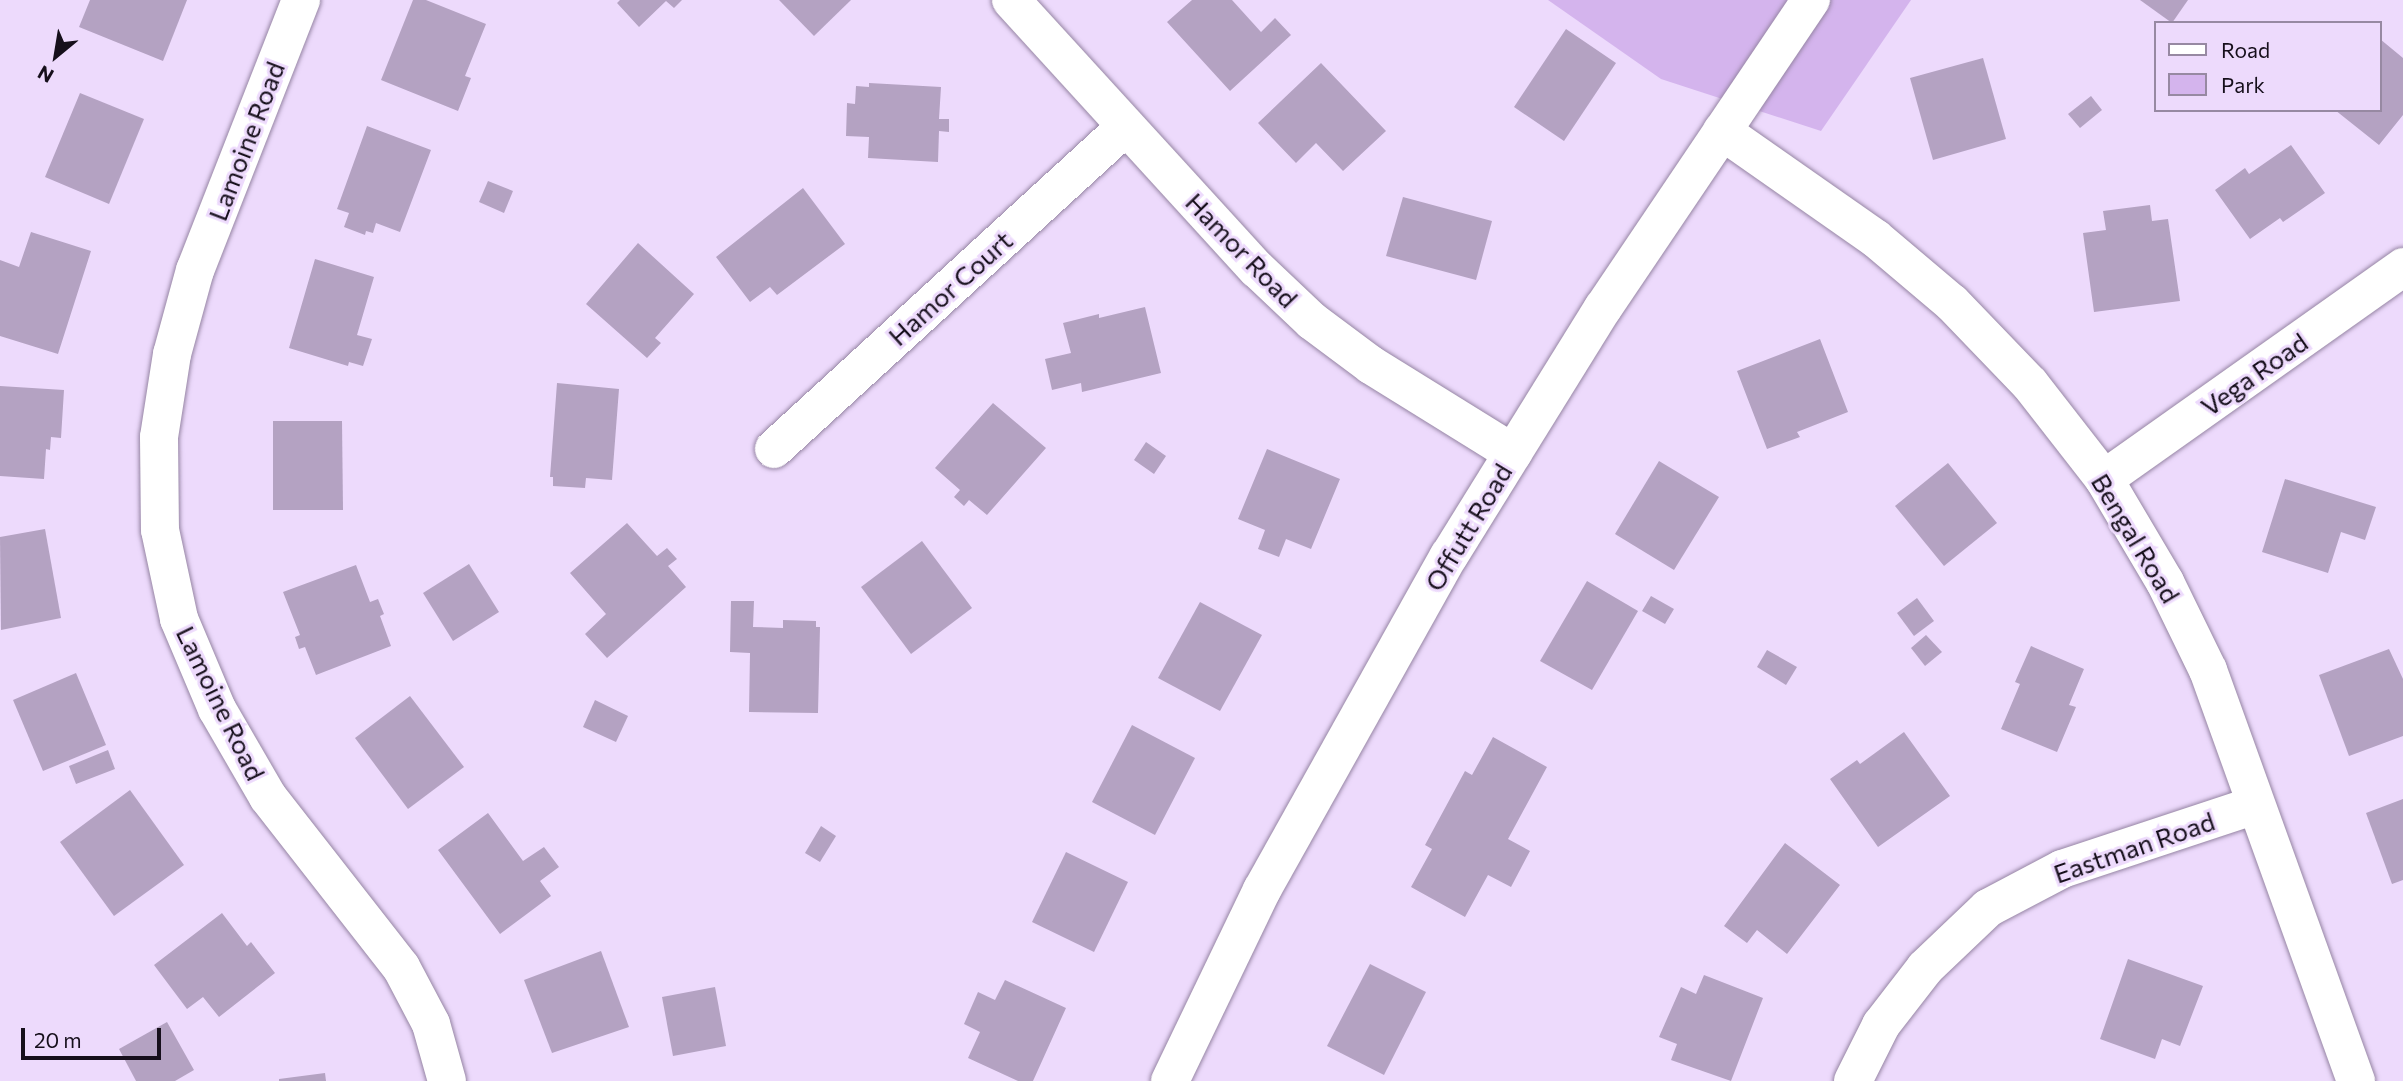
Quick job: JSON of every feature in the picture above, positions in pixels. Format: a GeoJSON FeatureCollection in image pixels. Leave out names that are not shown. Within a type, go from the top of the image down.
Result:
{"type":"FeatureCollection","features":[{"type":"Feature","properties":{"kind":"street","name":"Lamoine Road"},"geometry":{"type":"LineString","coordinates":[[301,0],[195,270],[172,354],[159,437],[160,530],[179,619],[218,709],[268,797],[401,967],[431,1024],[447,1081]]}},
{"type":"Feature","properties":{"kind":"street","name":"Hamor Road"},"geometry":{"type":"LineString","coordinates":[[1011,0],[1257,269],[1312,321],[1371,365],[1513,453]]}},
{"type":"Feature","properties":{"kind":"street","name":"Offutt Road"},"geometry":{"type":"LineString","coordinates":[[1170,1081],[1262,890],[1402,636],[1603,308],[1811,0]]}},
{"type":"Feature","properties":{"kind":"street","name":"Hamor Court"},"geometry":{"type":"LineString","coordinates":[[774,449],[1126,127]]}},
{"type":"Feature","properties":{"kind":"street","name":"Bengal Road"},"geometry":{"type":"LineString","coordinates":[[1722,131],[1875,238],[1952,303],[2030,384],[2104,479],[2165,582],[2208,670],[2356,1081]]}},
{"type":"Feature","properties":{"kind":"street","name":"Vega Road"},"geometry":{"type":"LineString","coordinates":[[2104,479],[2403,267]]}},
{"type":"Feature","properties":{"kind":"street","name":"Eastman Road"},"geometry":{"type":"LineString","coordinates":[[1853,1081],[1881,1025],[1925,968],[1988,908],[2062,869],[2255,805]]}},
{"type":"Feature","properties":{"kind":"green space"},"geometry":{"type":"Polygon","coordinates":[[[1548,0],[1911,0],[1821,131],[1661,79],[1548,0]]]}},
{"type":"Feature","properties":{"kind":"building"},"geometry":{"type":"Polygon","coordinates":[[[90,0],[187,0],[163,61],[79,27],[90,0]]]}},
{"type":"Feature","properties":{"kind":"building"},"geometry":{"type":"Polygon","coordinates":[[[413,0],[426,0],[486,24],[465,76],[471,78],[458,111],[381,80],[413,0]]]}},
{"type":"Feature","properties":{"kind":"building"},"geometry":{"type":"Polygon","coordinates":[[[620,0],[682,0],[674,8],[666,1],[639,27],[617,3],[620,0]]]}},
{"type":"Feature","properties":{"kind":"building"},"geometry":{"type":"Polygon","coordinates":[[[779,0],[851,0],[814,36],[779,0]]]}},
{"type":"Feature","properties":{"kind":"building"},"geometry":{"type":"Polygon","coordinates":[[[1192,0],[1232,0],[1261,32],[1275,18],[1291,35],[1230,91],[1167,22],[1192,0]]]}},
{"type":"Feature","properties":{"kind":"building"},"geometry":{"type":"Polygon","coordinates":[[[2140,0],[2188,0],[2173,21],[2169,21],[2140,0]]]}},
{"type":"Feature","properties":{"kind":"building"},"geometry":{"type":"Polygon","coordinates":[[[1566,29],[1616,63],[1564,141],[1514,107],[1566,29]]]}},
{"type":"Feature","properties":{"kind":"building"},"geometry":{"type":"Polygon","coordinates":[[[2382,41],[2403,58],[2403,115],[2379,145],[2338,112],[2382,112],[2382,41]]]}},
{"type":"Feature","properties":{"kind":"building"},"geometry":{"type":"Polygon","coordinates":[[[1983,58],[2006,139],[1933,160],[1910,78],[1983,58]]]}},
{"type":"Feature","properties":{"kind":"building"},"geometry":{"type":"Polygon","coordinates":[[[1321,63],[1386,131],[1343,171],[1316,143],[1296,163],[1258,123],[1321,63]]]}},
{"type":"Feature","properties":{"kind":"building"},"geometry":{"type":"Polygon","coordinates":[[[869,83],[941,87],[939,119],[949,119],[949,132],[939,131],[938,162],[868,158],[869,137],[846,136],[847,103],[855,104],[856,86],[869,87],[869,83]]]}},
{"type":"Feature","properties":{"kind":"building"},"geometry":{"type":"Polygon","coordinates":[[[80,93],[144,119],[109,204],[45,177],[80,93]]]}},
{"type":"Feature","properties":{"kind":"building"},"geometry":{"type":"Polygon","coordinates":[[[2091,96],[2102,110],[2080,128],[2068,114],[2091,96]]]}},
{"type":"Feature","properties":{"kind":"building"},"geometry":{"type":"Polygon","coordinates":[[[367,126],[431,150],[400,232],[376,223],[373,233],[366,231],[365,235],[344,227],[349,213],[337,209],[367,126]]]}},
{"type":"Feature","properties":{"kind":"building"},"geometry":{"type":"Polygon","coordinates":[[[2291,145],[2325,193],[2283,222],[2280,218],[2250,239],[2215,190],[2245,168],[2249,174],[2291,145]]]}},
{"type":"Feature","properties":{"kind":"building"},"geometry":{"type":"Polygon","coordinates":[[[488,181],[513,191],[504,213],[479,202],[488,181]]]}},
{"type":"Feature","properties":{"kind":"building"},"geometry":{"type":"Polygon","coordinates":[[[803,188],[845,244],[777,295],[770,287],[750,302],[716,257],[803,188]]]}},
{"type":"Feature","properties":{"kind":"building"},"geometry":{"type":"Polygon","coordinates":[[[1403,197],[1492,221],[1476,280],[1386,256],[1403,197]]]}},
{"type":"Feature","properties":{"kind":"building"},"geometry":{"type":"Polygon","coordinates":[[[2150,205],[2152,221],[2168,219],[2180,301],[2094,312],[2083,233],[2106,230],[2103,211],[2150,205]]]}},
{"type":"Feature","properties":{"kind":"building"},"geometry":{"type":"Polygon","coordinates":[[[31,232],[91,251],[58,354],[0,336],[0,260],[19,267],[31,232]]]}},
{"type":"Feature","properties":{"kind":"building"},"geometry":{"type":"Polygon","coordinates":[[[638,243],[694,294],[655,338],[661,343],[647,358],[586,304],[638,243]]]}},
{"type":"Feature","properties":{"kind":"building"},"geometry":{"type":"Polygon","coordinates":[[[315,259],[374,277],[357,335],[372,339],[363,366],[349,362],[348,366],[289,348],[315,259]]]}},
{"type":"Feature","properties":{"kind":"building"},"geometry":{"type":"Polygon","coordinates":[[[1145,307],[1161,373],[1082,392],[1081,383],[1052,390],[1045,359],[1071,353],[1063,323],[1145,307]]]}},
{"type":"Feature","properties":{"kind":"building"},"geometry":{"type":"Polygon","coordinates":[[[1820,339],[1848,412],[1797,432],[1800,437],[1767,449],[1737,371],[1820,339]]]}},
{"type":"Feature","properties":{"kind":"building"},"geometry":{"type":"Polygon","coordinates":[[[557,383],[619,389],[612,480],[586,478],[585,488],[553,486],[553,477],[550,477],[557,383]]]}},
{"type":"Feature","properties":{"kind":"building"},"geometry":{"type":"Polygon","coordinates":[[[0,386],[64,390],[61,438],[51,437],[50,450],[46,449],[44,479],[0,476],[0,386]]]}},
{"type":"Feature","properties":{"kind":"building"},"geometry":{"type":"Polygon","coordinates":[[[993,403],[1046,448],[987,515],[969,500],[964,506],[954,497],[960,490],[935,468],[993,403]]]}},
{"type":"Feature","properties":{"kind":"building"},"geometry":{"type":"Polygon","coordinates":[[[273,421],[342,421],[343,510],[273,510],[273,421]]]}},
{"type":"Feature","properties":{"kind":"building"},"geometry":{"type":"Polygon","coordinates":[[[1146,442],[1166,456],[1154,474],[1134,460],[1146,442]]]}},
{"type":"Feature","properties":{"kind":"building"},"geometry":{"type":"Polygon","coordinates":[[[1267,449],[1340,479],[1311,549],[1286,539],[1279,557],[1258,549],[1265,530],[1238,519],[1267,449]]]}},
{"type":"Feature","properties":{"kind":"building"},"geometry":{"type":"Polygon","coordinates":[[[1659,461],[1719,497],[1674,570],[1615,534],[1659,461]]]}},
{"type":"Feature","properties":{"kind":"building"},"geometry":{"type":"Polygon","coordinates":[[[1948,463],[1997,523],[1944,566],[1895,506],[1948,463]]]}},
{"type":"Feature","properties":{"kind":"building"},"geometry":{"type":"Polygon","coordinates":[[[2285,479],[2376,507],[2365,540],[2341,532],[2328,573],[2262,552],[2285,479]]]}},
{"type":"Feature","properties":{"kind":"building"},"geometry":{"type":"Polygon","coordinates":[[[627,523],[657,556],[667,548],[677,559],[668,566],[686,587],[607,658],[585,634],[606,614],[570,573],[627,523]]]}},
{"type":"Feature","properties":{"kind":"building"},"geometry":{"type":"Polygon","coordinates":[[[45,529],[61,618],[1,630],[0,537],[45,529]]]}},
{"type":"Feature","properties":{"kind":"building"},"geometry":{"type":"Polygon","coordinates":[[[922,541],[972,608],[911,654],[861,587],[922,541]]]}},
{"type":"Feature","properties":{"kind":"building"},"geometry":{"type":"Polygon","coordinates":[[[469,564],[499,612],[453,641],[423,593],[469,564]]]}},
{"type":"Feature","properties":{"kind":"building"},"geometry":{"type":"Polygon","coordinates":[[[356,565],[370,602],[378,599],[384,614],[380,616],[391,646],[316,675],[305,647],[299,649],[295,637],[300,635],[283,592],[356,565]]]}},
{"type":"Feature","properties":{"kind":"building"},"geometry":{"type":"Polygon","coordinates":[[[1587,581],[1638,611],[1592,690],[1540,661],[1587,581]]]}},
{"type":"Feature","properties":{"kind":"building"},"geometry":{"type":"Polygon","coordinates":[[[1651,596],[1674,609],[1665,624],[1642,611],[1651,596]]]}},
{"type":"Feature","properties":{"kind":"building"},"geometry":{"type":"Polygon","coordinates":[[[1917,598],[1934,621],[1914,636],[1897,613],[1917,598]]]}},
{"type":"Feature","properties":{"kind":"building"},"geometry":{"type":"Polygon","coordinates":[[[731,601],[754,601],[753,627],[783,628],[783,620],[816,621],[816,627],[820,627],[818,713],[749,712],[750,653],[730,652],[731,601]]]}},
{"type":"Feature","properties":{"kind":"building"},"geometry":{"type":"Polygon","coordinates":[[[1200,602],[1262,635],[1220,711],[1158,678],[1200,602]]]}},
{"type":"Feature","properties":{"kind":"building"},"geometry":{"type":"Polygon","coordinates":[[[1926,635],[1942,652],[1925,666],[1911,648],[1926,635]]]}},
{"type":"Feature","properties":{"kind":"building"},"geometry":{"type":"Polygon","coordinates":[[[2031,646],[2084,669],[2069,705],[2076,707],[2057,752],[2001,729],[2020,684],[2015,682],[2031,646]]]}},
{"type":"Feature","properties":{"kind":"building"},"geometry":{"type":"Polygon","coordinates":[[[2389,649],[2403,679],[2403,736],[2349,756],[2319,675],[2389,649]]]}},
{"type":"Feature","properties":{"kind":"building"},"geometry":{"type":"Polygon","coordinates":[[[1767,650],[1797,667],[1786,685],[1757,667],[1767,650]]]}},
{"type":"Feature","properties":{"kind":"building"},"geometry":{"type":"Polygon","coordinates":[[[76,673],[106,745],[43,771],[13,700],[76,673]]]}},
{"type":"Feature","properties":{"kind":"building"},"geometry":{"type":"Polygon","coordinates":[[[410,696],[464,767],[408,809],[355,738],[410,696]]]}},
{"type":"Feature","properties":{"kind":"building"},"geometry":{"type":"Polygon","coordinates":[[[595,700],[628,716],[616,742],[583,727],[595,700]]]}},
{"type":"Feature","properties":{"kind":"building"},"geometry":{"type":"Polygon","coordinates":[[[1132,725],[1195,758],[1155,835],[1092,802],[1132,725]]]}},
{"type":"Feature","properties":{"kind":"building"},"geometry":{"type":"Polygon","coordinates":[[[1904,732],[1950,796],[1878,847],[1830,779],[1857,760],[1860,764],[1904,732]]]}},
{"type":"Feature","properties":{"kind":"building"},"geometry":{"type":"Polygon","coordinates":[[[1493,737],[1547,767],[1508,839],[1530,851],[1511,887],[1488,875],[1465,917],[1411,887],[1432,849],[1425,845],[1465,771],[1472,775],[1493,737]]]}},
{"type":"Feature","properties":{"kind":"building"},"geometry":{"type":"Polygon","coordinates":[[[108,750],[115,769],[76,784],[69,766],[108,750]]]}},
{"type":"Feature","properties":{"kind":"building"},"geometry":{"type":"Polygon","coordinates":[[[130,790],[184,865],[114,916],[60,842],[130,790]]]}},
{"type":"Feature","properties":{"kind":"building"},"geometry":{"type":"Polygon","coordinates":[[[2403,799],[2403,880],[2392,884],[2366,813],[2403,799]]]}},
{"type":"Feature","properties":{"kind":"building"},"geometry":{"type":"Polygon","coordinates":[[[488,813],[523,861],[544,847],[559,867],[540,881],[551,896],[500,934],[438,850],[488,813]]]}},
{"type":"Feature","properties":{"kind":"building"},"geometry":{"type":"Polygon","coordinates":[[[821,826],[836,836],[820,862],[805,853],[821,826]]]}},
{"type":"Feature","properties":{"kind":"building"},"geometry":{"type":"Polygon","coordinates":[[[1785,843],[1840,885],[1787,954],[1757,930],[1747,943],[1724,926],[1785,843]]]}},
{"type":"Feature","properties":{"kind":"building"},"geometry":{"type":"Polygon","coordinates":[[[1066,852],[1128,882],[1094,952],[1032,922],[1066,852]]]}},
{"type":"Feature","properties":{"kind":"building"},"geometry":{"type":"Polygon","coordinates":[[[222,913],[247,946],[251,942],[275,973],[219,1017],[203,997],[187,1009],[154,965],[222,913]]]}},
{"type":"Feature","properties":{"kind":"building"},"geometry":{"type":"Polygon","coordinates":[[[601,951],[629,1027],[552,1053],[524,980],[601,951]]]}},
{"type":"Feature","properties":{"kind":"building"},"geometry":{"type":"Polygon","coordinates":[[[2128,959],[2203,986],[2180,1046],[2162,1039],[2155,1059],[2100,1039],[2128,959]]]}},
{"type":"Feature","properties":{"kind":"building"},"geometry":{"type":"Polygon","coordinates":[[[1370,964],[1426,992],[1384,1075],[1327,1046],[1370,964]]]}},
{"type":"Feature","properties":{"kind":"building"},"geometry":{"type":"Polygon","coordinates":[[[1704,975],[1763,998],[1731,1081],[1671,1060],[1677,1044],[1659,1037],[1681,987],[1696,994],[1704,975]]]}},
{"type":"Feature","properties":{"kind":"building"},"geometry":{"type":"Polygon","coordinates":[[[1005,980],[1066,1008],[1033,1081],[1018,1081],[968,1058],[980,1032],[964,1024],[978,992],[995,1000],[1005,980]]]}},
{"type":"Feature","properties":{"kind":"building"},"geometry":{"type":"Polygon","coordinates":[[[715,987],[726,1046],[673,1056],[662,997],[715,987]]]}},
{"type":"Feature","properties":{"kind":"building"},"geometry":{"type":"Polygon","coordinates":[[[167,1022],[194,1070],[175,1081],[136,1081],[119,1049],[167,1022]]]}},
{"type":"Feature","properties":{"kind":"building"},"geometry":{"type":"Polygon","coordinates":[[[325,1073],[326,1081],[279,1081],[279,1079],[325,1073]]]}}]}
